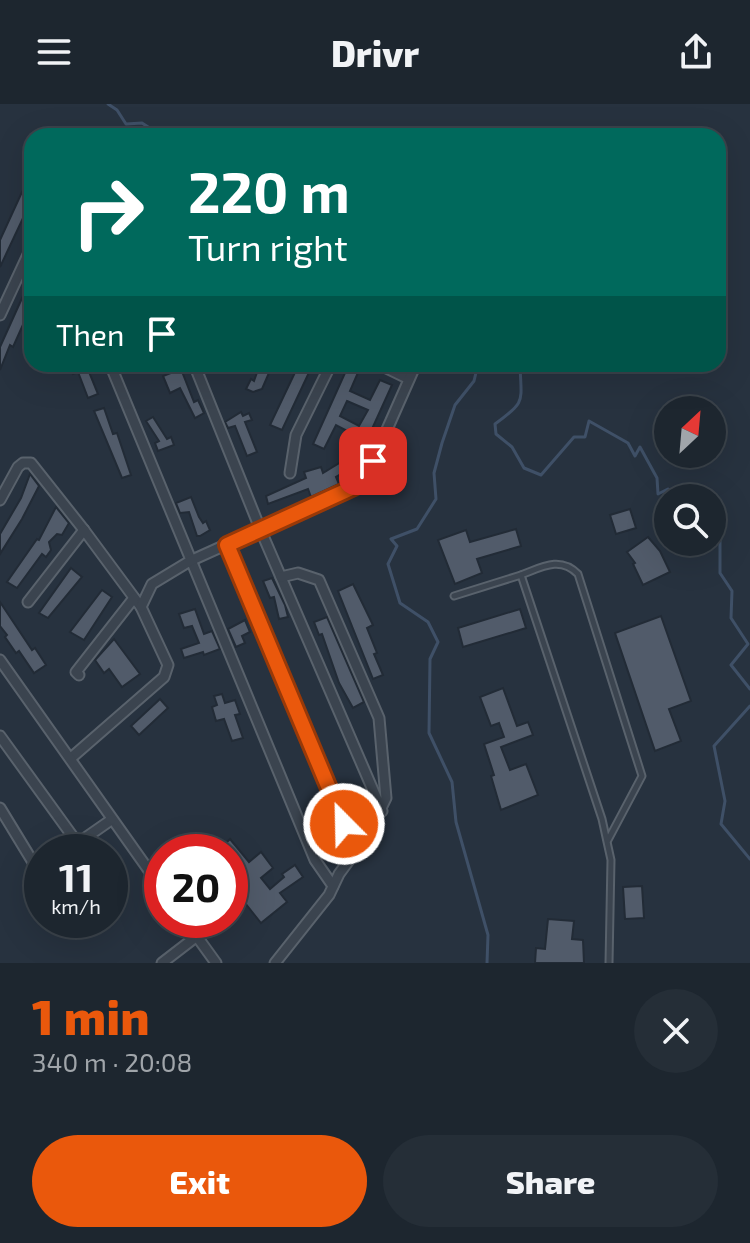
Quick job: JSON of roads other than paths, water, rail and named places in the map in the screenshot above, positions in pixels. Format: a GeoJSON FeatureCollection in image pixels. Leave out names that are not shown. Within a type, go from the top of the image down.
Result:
{"type":"FeatureCollection","features":[{"type":"Feature","properties":{"kind":"street"},"geometry":{"type":"LineString","coordinates":[[0,315],[24,263]]}},
{"type":"Feature","properties":{"kind":"street"},"geometry":{"type":"LineString","coordinates":[[113,372],[315,860],[333,886]]}},
{"type":"Feature","properties":{"kind":"street"},"geometry":{"type":"LineString","coordinates":[[197,372],[261,531],[382,811]]}},
{"type":"Feature","properties":{"kind":"street"},"geometry":{"type":"LineString","coordinates":[[290,473],[296,435],[327,372]]}},
{"type":"Feature","properties":{"kind":"street"},"geometry":{"type":"LineString","coordinates":[[395,372],[409,379]]}},
{"type":"Feature","properties":{"kind":"street"},"geometry":{"type":"LineString","coordinates":[[141,607],[152,584],[190,561],[354,487],[373,461],[412,372]]}},
{"type":"Feature","properties":{"kind":"street"},"geometry":{"type":"LineString","coordinates":[[0,500],[18,467],[31,463],[141,607],[168,665],[164,677],[71,758]]}},
{"type":"Feature","properties":{"kind":"street"},"geometry":{"type":"LineString","coordinates":[[28,602],[84,530]]}},
{"type":"Feature","properties":{"kind":"street"},"geometry":{"type":"LineString","coordinates":[[275,963],[329,895],[382,811],[386,798],[379,718],[319,580],[298,573],[281,577]]}},
{"type":"Feature","properties":{"kind":"street"},"geometry":{"type":"LineString","coordinates":[[79,675],[76,672],[134,598]]}},
{"type":"Feature","properties":{"kind":"street"},"geometry":{"type":"LineString","coordinates":[[0,660],[144,865]]}},
{"type":"Feature","properties":{"kind":"street"},"geometry":{"type":"LineString","coordinates":[[0,736],[72,834]]}},
{"type":"Feature","properties":{"kind":"street"},"geometry":{"type":"LineString","coordinates":[[0,759],[12,752]]}},
{"type":"Feature","properties":{"kind":"street"},"geometry":{"type":"LineString","coordinates":[[0,808],[24,847]]}},
{"type":"Feature","properties":{"kind":"street"},"geometry":{"type":"LineString","coordinates":[[95,834],[111,820]]}},
{"type":"Feature","properties":{"kind":"street"},"geometry":{"type":"LineString","coordinates":[[162,963],[194,938]]}},
{"type":"Feature","properties":{"kind":"street"},"geometry":{"type":"LineString","coordinates":[[198,938],[216,963]]}},
{"type":"Feature","properties":{"kind":"lane"},"geometry":{"type":"LineString","coordinates":[[227,545],[344,824]]}},
{"type":"Feature","properties":{"kind":"lane"},"geometry":{"type":"LineString","coordinates":[[454,596],[557,563],[565,564],[578,574],[642,776],[607,842]]}},
{"type":"Feature","properties":{"kind":"lane"},"geometry":{"type":"LineString","coordinates":[[521,575],[602,819],[611,860],[609,963]]}},
{"type":"Feature","properties":{"kind":"waterway"},"geometry":{"type":"LineString","coordinates":[[108,104],[117,110],[126,124],[142,123],[150,128]]}},
{"type":"Feature","properties":{"kind":"waterway"},"geometry":{"type":"LineString","coordinates":[[476,372],[474,381],[455,405],[442,443],[434,473],[436,499],[417,529],[391,539],[397,546],[388,564],[400,603],[428,622],[438,642],[430,659],[429,733],[452,782],[456,822],[488,935],[487,963]]}},
{"type":"Feature","properties":{"kind":"waterway"},"geometry":{"type":"LineString","coordinates":[[520,372],[520,400],[495,424],[496,434],[512,447],[524,468],[541,475],[574,437],[585,437],[589,421],[628,443],[635,456],[640,447],[657,484]]}},
{"type":"Feature","properties":{"kind":"waterway"},"geometry":{"type":"LineString","coordinates":[[720,556],[720,573],[732,591],[731,618],[748,644],[731,665],[750,689]]}},
{"type":"Feature","properties":{"kind":"waterway"},"geometry":{"type":"LineString","coordinates":[[750,706],[714,746],[725,801],[721,824],[750,859]]}}]}
